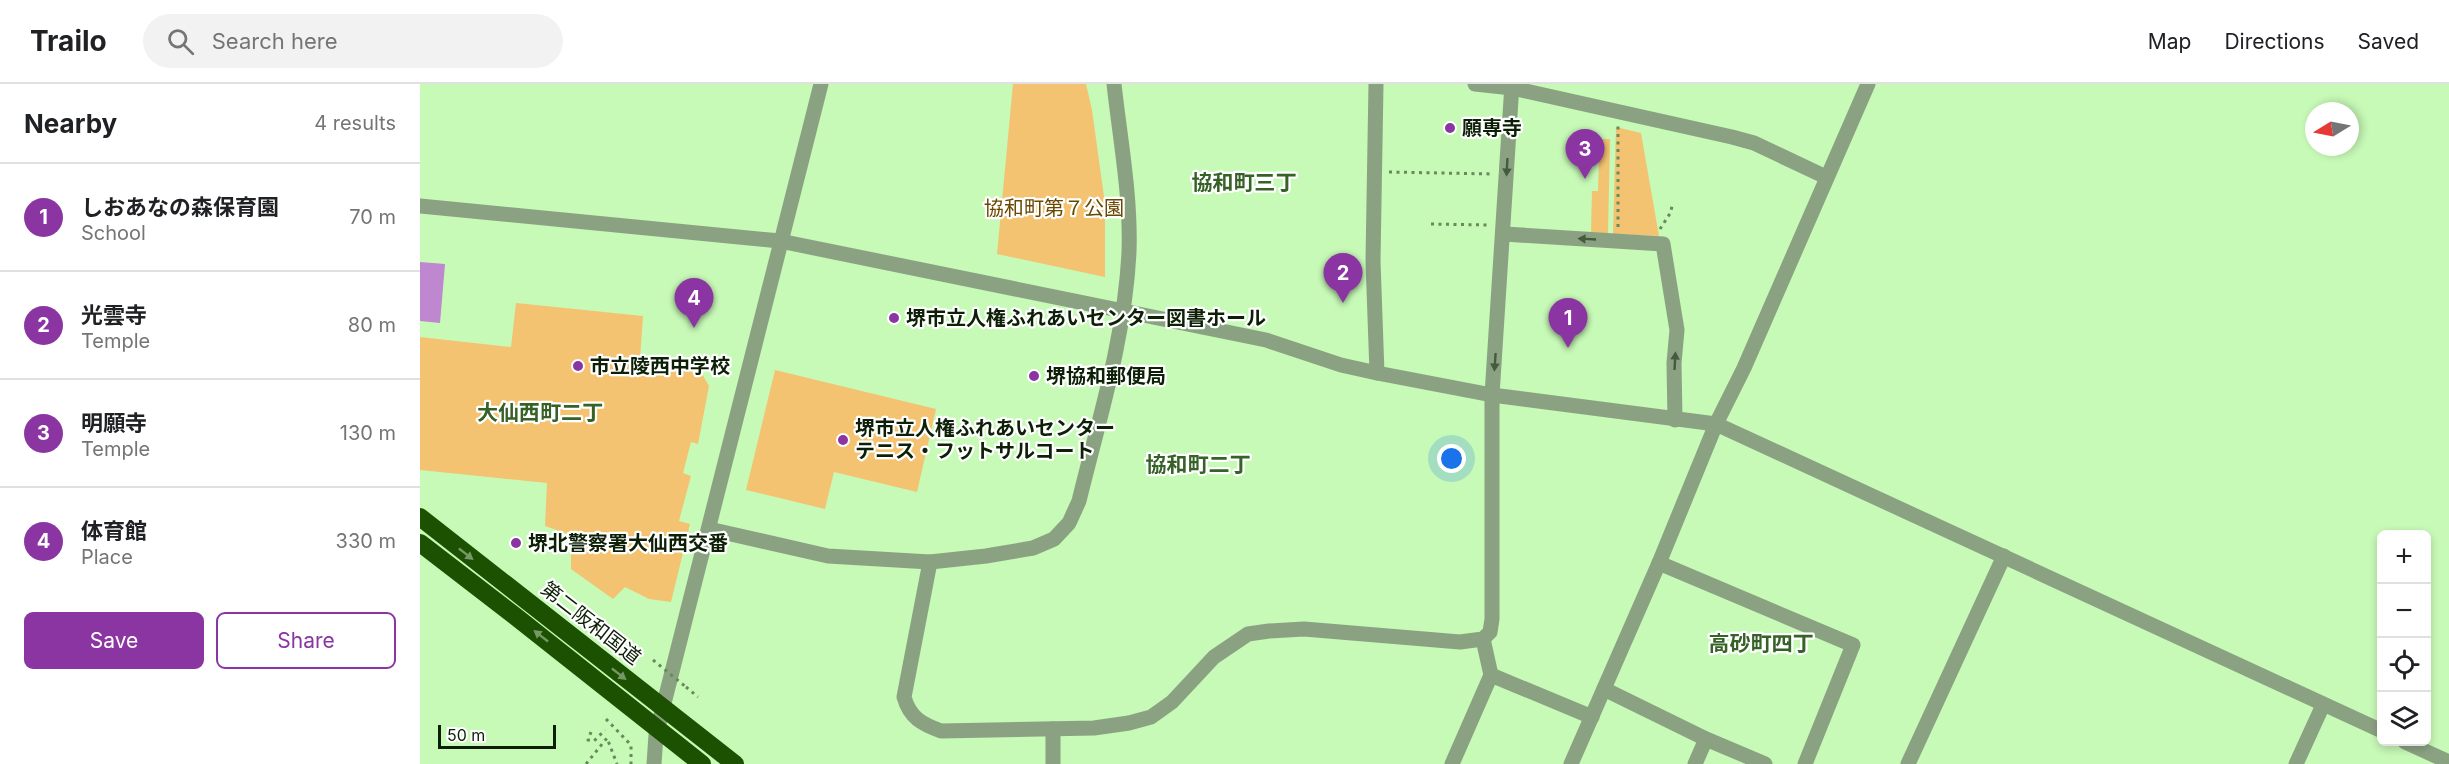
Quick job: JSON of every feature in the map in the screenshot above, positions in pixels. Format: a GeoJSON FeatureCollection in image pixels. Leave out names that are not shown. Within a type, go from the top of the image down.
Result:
{"type":"FeatureCollection","features":[{"type":"Feature","properties":{"kind":"highway","name":"第二阪和国道"},"geometry":{"type":"LineString","coordinates":[[420,517],[735,764]]}},
{"type":"Feature","properties":{"kind":"highway","name":"第二阪和国道"},"geometry":{"type":"LineString","coordinates":[[420,543],[702,764]]}},
{"type":"Feature","properties":{"kind":"street"},"geometry":{"type":"LineString","coordinates":[[654,764],[656,735],[821,84]]}},
{"type":"Feature","properties":{"kind":"street"},"geometry":{"type":"LineString","coordinates":[[709,529],[828,556],[930,562],[1033,548],[1054,539],[1069,523],[1079,501],[1118,342],[1123,310],[1129,250],[1127,207],[1114,84]]}},
{"type":"Feature","properties":{"kind":"street"},"geometry":{"type":"LineString","coordinates":[[1376,84],[1373,261],[1377,374]]}},
{"type":"Feature","properties":{"kind":"street"},"geometry":{"type":"LineString","coordinates":[[1475,84],[1512,86],[1754,143],[1826,177]]}},
{"type":"Feature","properties":{"kind":"street"},"geometry":{"type":"LineString","coordinates":[[1571,764],[1659,563],[1716,424],[1744,368],[1868,84]]}},
{"type":"Feature","properties":{"kind":"street"},"geometry":{"type":"LineString","coordinates":[[930,562],[904,697],[913,717],[924,725],[941,731],[1094,728],[1130,723],[1151,717],[1172,702],[1214,657],[1248,634],[1269,630],[1304,628],[1460,642],[1483,639],[1490,632],[1492,619],[1492,394],[1512,86]]}},
{"type":"Feature","properties":{"kind":"street"},"geometry":{"type":"LineString","coordinates":[[420,206],[780,241],[956,279],[1123,310],[1266,340],[1341,365],[1377,374],[1492,394],[1716,424],[2377,729]]}},
{"type":"Feature","properties":{"kind":"street"},"geometry":{"type":"LineString","coordinates":[[1504,230],[1663,244],[1677,330],[1674,363],[1675,420]]}},
{"type":"Feature","properties":{"kind":"street"},"geometry":{"type":"LineString","coordinates":[[1908,764],[2004,556]]}},
{"type":"Feature","properties":{"kind":"street"},"geometry":{"type":"LineString","coordinates":[[1659,563],[1853,645],[1805,764]]}},
{"type":"Feature","properties":{"kind":"street"},"geometry":{"type":"LineString","coordinates":[[1452,764],[1491,675],[1483,639]]}},
{"type":"Feature","properties":{"kind":"street"},"geometry":{"type":"LineString","coordinates":[[1491,675],[1592,717]]}},
{"type":"Feature","properties":{"kind":"street"},"geometry":{"type":"LineString","coordinates":[[1604,689],[1706,739],[1766,764]]}},
{"type":"Feature","properties":{"kind":"street"},"geometry":{"type":"LineString","coordinates":[[2296,764],[2323,705]]}},
{"type":"Feature","properties":{"kind":"street"},"geometry":{"type":"LineString","coordinates":[[1053,729],[1053,764]]}},
{"type":"Feature","properties":{"kind":"street"},"geometry":{"type":"LineString","coordinates":[[1695,764],[1706,739]]}},
{"type":"Feature","properties":{"kind":"street"},"geometry":{"type":"LineString","coordinates":[[2415,746],[2449,762]]}},
{"type":"Feature","properties":{"kind":"path"},"geometry":{"type":"LineString","coordinates":[[1618,125],[1618,241]]}},
{"type":"Feature","properties":{"kind":"path"},"geometry":{"type":"LineString","coordinates":[[1375,171],[1507,174]]}},
{"type":"Feature","properties":{"kind":"path"},"geometry":{"type":"LineString","coordinates":[[1660,229],[1671,212],[1672,205]]}},
{"type":"Feature","properties":{"kind":"path"},"geometry":{"type":"LineString","coordinates":[[1431,224],[1504,230]]}},
{"type":"Feature","properties":{"kind":"path"},"geometry":{"type":"LineString","coordinates":[[653,660],[698,697]]}},
{"type":"Feature","properties":{"kind":"path"},"geometry":{"type":"LineString","coordinates":[[606,719],[631,745],[631,764]]}},
{"type":"Feature","properties":{"kind":"path"},"geometry":{"type":"LineString","coordinates":[[591,732],[588,740],[594,741],[605,730]]}},
{"type":"Feature","properties":{"kind":"path"},"geometry":{"type":"LineString","coordinates":[[586,764],[607,738],[617,764]]}},
{"type":"Feature","properties":{"kind":"green space","name":"協和町第７公園"},"geometry":{"type":"Polygon","coordinates":[[[1013,84],[1086,84],[1092,110],[1105,204],[1105,277],[997,254],[1013,84]]]}},
{"type":"Feature","properties":{"kind":"green space"},"geometry":{"type":"Polygon","coordinates":[[[1616,127],[1641,133],[1659,236],[1613,234],[1616,127]]]}},
{"type":"Feature","properties":{"kind":"green space"},"geometry":{"type":"Polygon","coordinates":[[[1576,139],[1610,139],[1608,233],[1591,233],[1592,191],[1598,191],[1599,158],[1576,157],[1576,139]]]}},
{"type":"Feature","properties":{"kind":"green space"},"geometry":{"type":"Polygon","coordinates":[[[516,303],[643,316],[640,359],[698,367],[709,386],[698,444],[691,442],[683,473],[691,476],[679,521],[690,524],[671,602],[649,599],[625,587],[613,599],[571,569],[571,535],[545,526],[547,483],[420,470],[420,337],[511,347],[516,303]]]}},
{"type":"Feature","properties":{"kind":"green space","name":"堺市立人権ふれあいセンター テニス・フットサルコート"},"geometry":{"type":"Polygon","coordinates":[[[775,370],[936,409],[917,492],[834,472],[825,509],[746,490],[775,370]]]}},
{"type":"Feature","properties":{"kind":"shaded area"},"geometry":{"type":"Polygon","coordinates":[[[420,262],[445,264],[440,323],[420,321],[420,262]]]}},
{"type":"Feature","properties":{"kind":"place","name":"願専寺"},"geometry":{"type":"Point","coordinates":[1450,128]}},
{"type":"Feature","properties":{"kind":"place","name":"明願寺"},"geometry":{"type":"Point","coordinates":[1585,179]}},
{"type":"Feature","properties":{"kind":"place","name":"光雲寺"},"geometry":{"type":"Point","coordinates":[1343,303]}},
{"type":"Feature","properties":{"kind":"place","name":"堺市立人権ふれあいセンター図書ホール"},"geometry":{"type":"Point","coordinates":[894,318]}},
{"type":"Feature","properties":{"kind":"place","name":"体育館"},"geometry":{"type":"Point","coordinates":[694,328]}},
{"type":"Feature","properties":{"kind":"place","name":"しおあなの森保育園"},"geometry":{"type":"Point","coordinates":[1568,348]}},
{"type":"Feature","properties":{"kind":"place","name":"市立陵西中学校"},"geometry":{"type":"Point","coordinates":[578,366]}},
{"type":"Feature","properties":{"kind":"place","name":"堺協和郵便局"},"geometry":{"type":"Point","coordinates":[1034,376]}},
{"type":"Feature","properties":{"kind":"place","name":"堺市立人権ふれあいセンター テニス・フットサルコート"},"geometry":{"type":"Point","coordinates":[843,440]}},
{"type":"Feature","properties":{"kind":"place","name":"堺北警察署大仙西交番"},"geometry":{"type":"Point","coordinates":[516,543]}},
{"type":"Feature","properties":{"kind":"district","name":"協和町三丁"},"geometry":{"type":"Point","coordinates":[1244,182]}},
{"type":"Feature","properties":{"kind":"district","name":"大仙西町二丁"},"geometry":{"type":"Point","coordinates":[540,412]}},
{"type":"Feature","properties":{"kind":"district","name":"協和町二丁"},"geometry":{"type":"Point","coordinates":[1198,464]}},
{"type":"Feature","properties":{"kind":"district","name":"高砂町四丁"},"geometry":{"type":"Point","coordinates":[1761,643]}}]}
